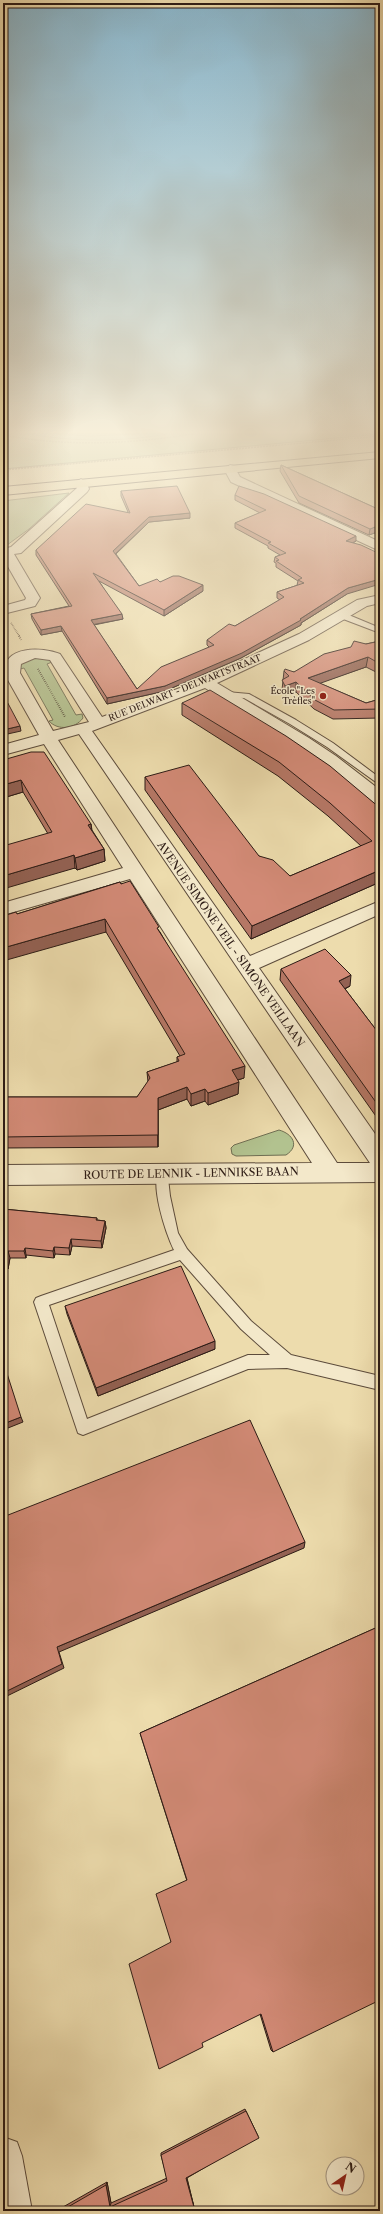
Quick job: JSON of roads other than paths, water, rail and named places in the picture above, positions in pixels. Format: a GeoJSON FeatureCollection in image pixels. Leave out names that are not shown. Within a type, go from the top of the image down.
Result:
{"type":"FeatureCollection","features":[{"type":"Feature","properties":{"kind":"street"},"geometry":{"type":"LineString","coordinates":[[6,615],[30,603],[33,598],[5,552],[16,550],[31,537]]}},
{"type":"Feature","properties":{"kind":"street"},"geometry":{"type":"LineString","coordinates":[[360,537],[379,546]]}},
{"type":"Feature","properties":{"kind":"street","name":"RUE DELWART - DELWARTSTRAAT"},"geometry":{"type":"LineString","coordinates":[[3,750],[90,727],[205,682],[304,637],[362,603],[380,598]]}},
{"type":"Feature","properties":{"kind":"street","name":"RUE DELWART - DELWARTSTRAAT"},"geometry":{"type":"LineString","coordinates":[[49,738],[12,673],[11,666],[22,657],[40,654],[55,657],[90,727]]}},
{"type":"Feature","properties":{"kind":"street"},"geometry":{"type":"LineString","coordinates":[[205,682],[330,759],[380,799]]}},
{"type":"Feature","properties":{"kind":"street","name":"AVENUE SIMONE VEIL - SIMONE VEILLAAN"},"geometry":{"type":"LineString","coordinates":[[90,727],[246,966],[380,1159]]}},
{"type":"Feature","properties":{"kind":"street"},"geometry":{"type":"LineString","coordinates":[[49,738],[330,1172]]}},
{"type":"Feature","properties":{"kind":"street"},"geometry":{"type":"LineString","coordinates":[[3,909],[135,870]]}},
{"type":"Feature","properties":{"kind":"street"},"geometry":{"type":"LineString","coordinates":[[246,966],[380,906]]}},
{"type":"Feature","properties":{"kind":"street","name":"ROUTE DE LENNIK - LENNIKSE BAAN"},"geometry":{"type":"LineString","coordinates":[[3,1175],[380,1172]]}},
{"type":"Feature","properties":{"kind":"street"},"geometry":{"type":"LineString","coordinates":[[3,2156],[12,2211]]}},
{"type":"Feature","properties":{"kind":"lane"},"geometry":{"type":"LineString","coordinates":[[341,615],[380,631]]}},
{"type":"Feature","properties":{"kind":"lane"},"geometry":{"type":"LineString","coordinates":[[227,695],[246,696],[293,722],[330,745],[380,782]]}},
{"type":"Feature","properties":{"kind":"lane"},"geometry":{"type":"LineString","coordinates":[[163,1173],[164,1196],[172,1233],[182,1253],[246,1325],[287,1361]]}},
{"type":"Feature","properties":{"kind":"lane"},"geometry":{"type":"LineString","coordinates":[[182,1253],[41,1302],[83,1428],[248,1362],[287,1361],[380,1383]]}},
{"type":"Feature","properties":{"kind":"place","name":"École \"Les Trèfles\""},"geometry":{"type":"Point","coordinates":[323,696]}}]}
